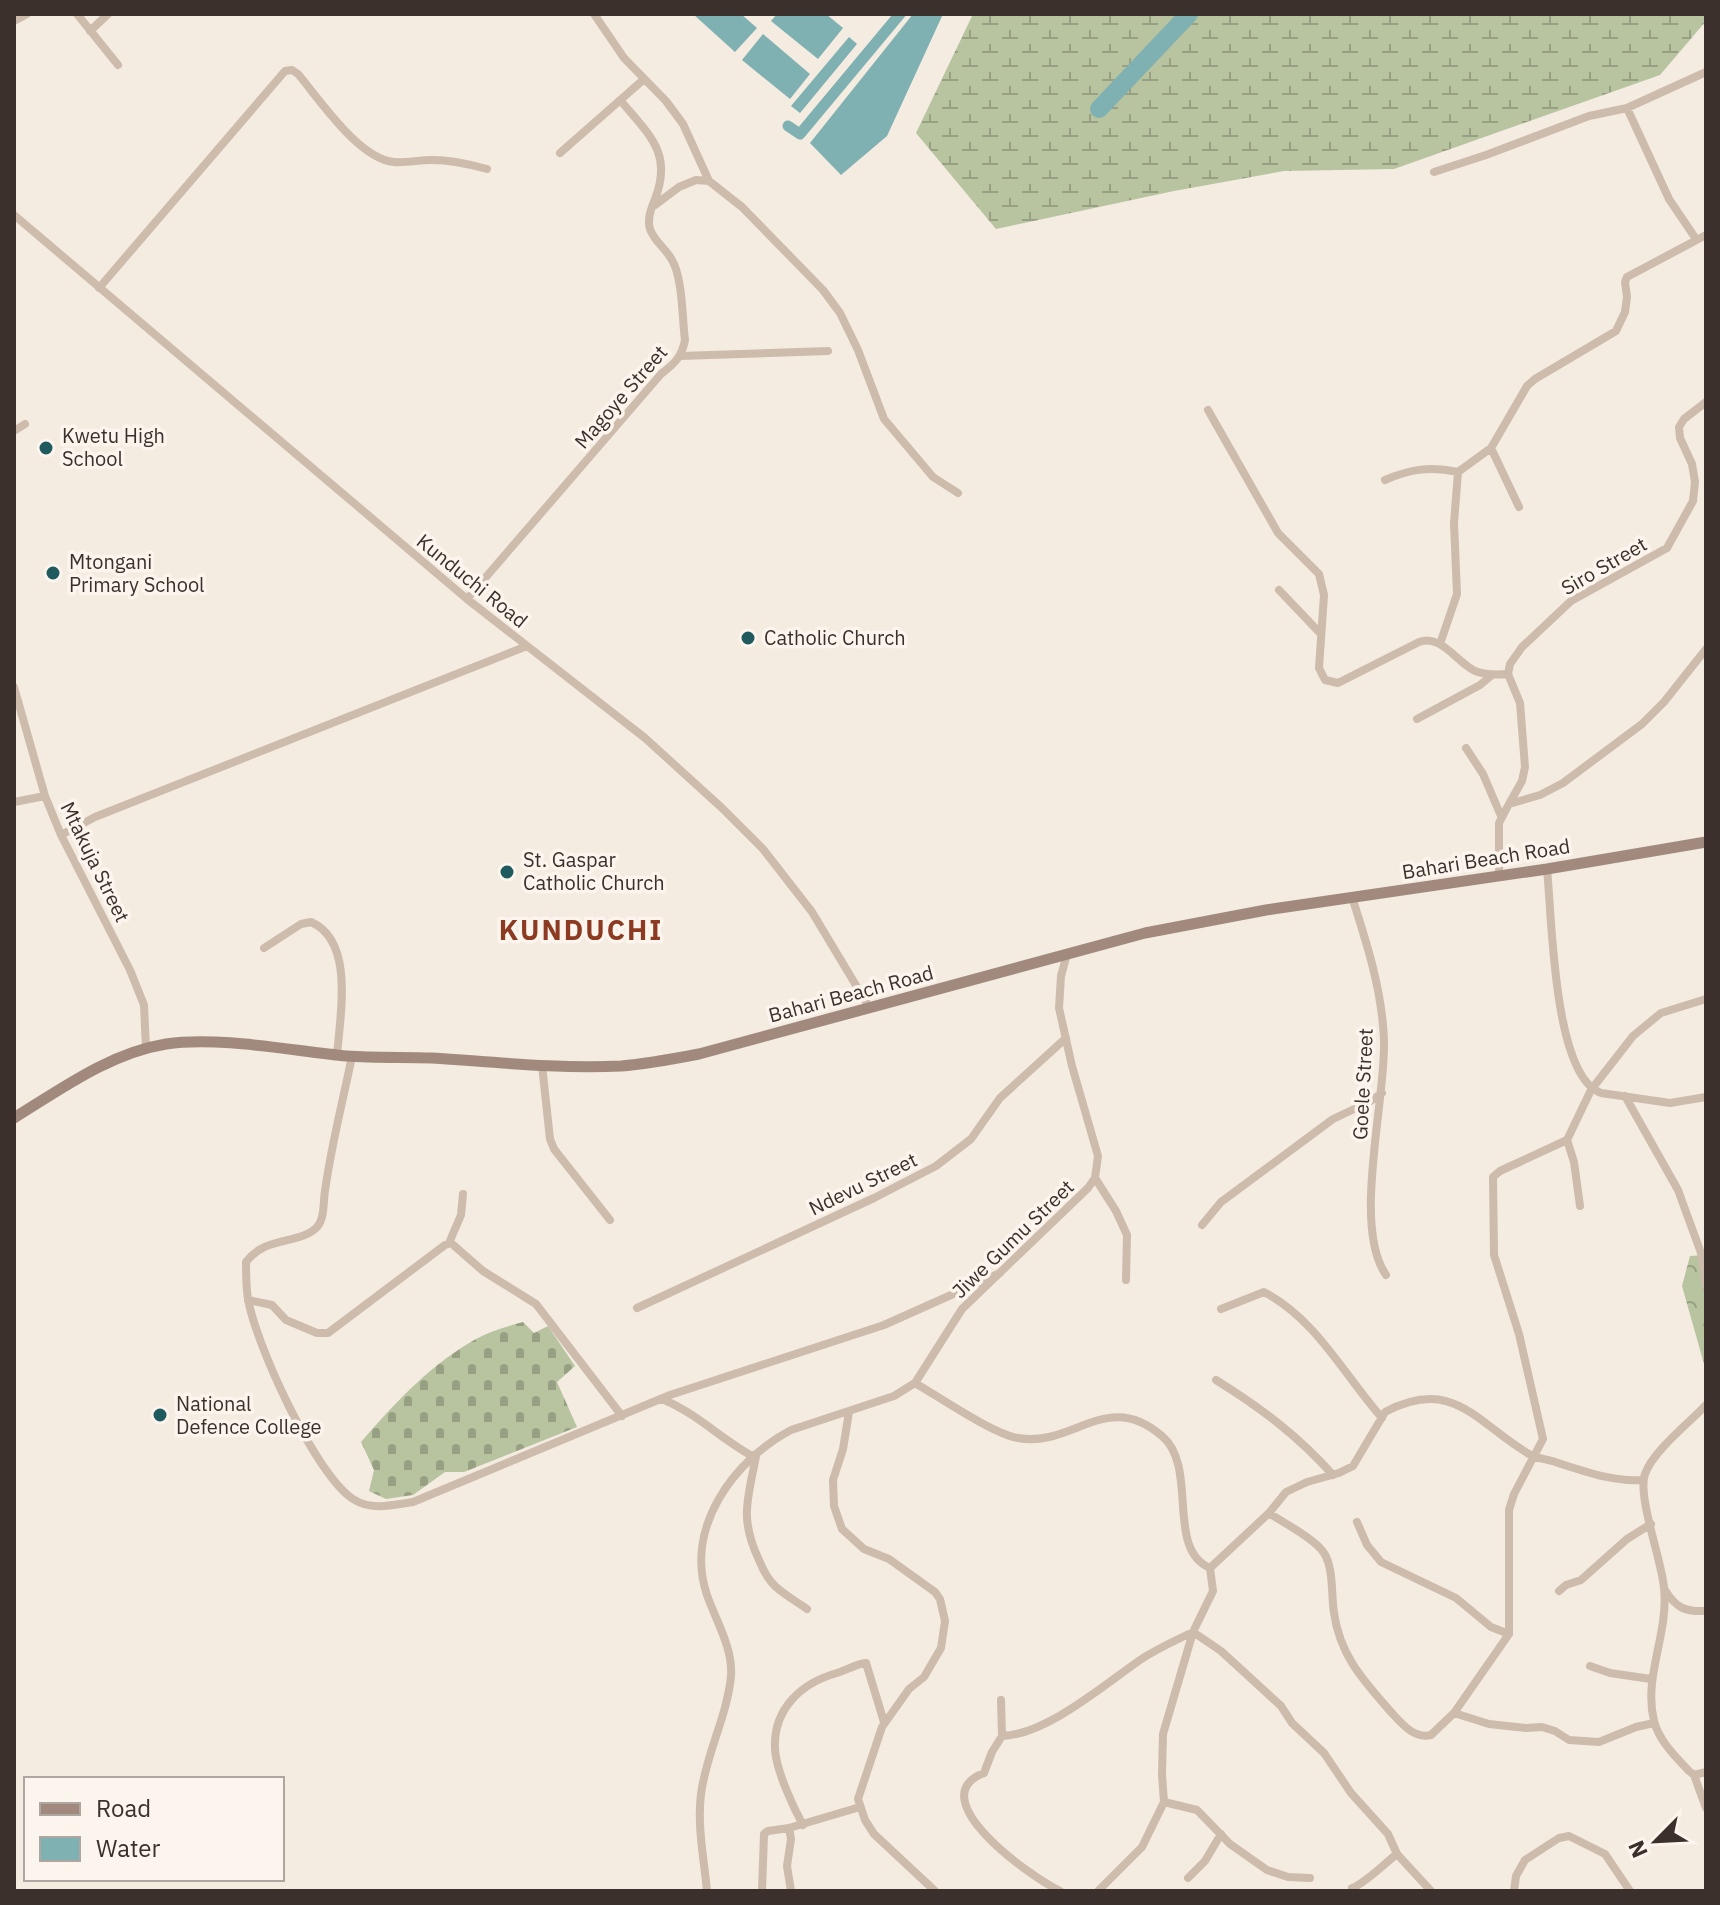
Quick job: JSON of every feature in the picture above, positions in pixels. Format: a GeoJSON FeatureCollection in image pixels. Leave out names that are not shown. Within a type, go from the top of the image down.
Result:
{"type":"FeatureCollection","features":[{"type":"Feature","properties":{"kind":"street"},"geometry":{"type":"LineString","coordinates":[[14,21],[27,14]]}},
{"type":"Feature","properties":{"kind":"street"},"geometry":{"type":"LineString","coordinates":[[77,14],[118,65]]}},
{"type":"Feature","properties":{"kind":"street"},"geometry":{"type":"LineString","coordinates":[[90,31],[108,14]]}},
{"type":"Feature","properties":{"kind":"street"},"geometry":{"type":"LineString","coordinates":[[594,14],[624,58],[666,101],[683,124],[709,181],[742,207],[823,290],[840,313],[858,350],[884,419],[933,477],[958,493]]}},
{"type":"Feature","properties":{"kind":"street"},"geometry":{"type":"LineString","coordinates":[[99,288],[285,71],[292,70],[298,74],[350,136],[379,159],[394,162],[461,162],[487,169]]}},
{"type":"Feature","properties":{"kind":"street"},"geometry":{"type":"LineString","coordinates":[[1434,172],[1589,116],[1627,108],[1706,72]]}},
{"type":"Feature","properties":{"kind":"street"},"geometry":{"type":"LineString","coordinates":[[560,153],[643,80]]}},
{"type":"Feature","properties":{"kind":"street","name":"Magoye Street"},"geometry":{"type":"LineString","coordinates":[[467,599],[661,374],[680,356],[685,340],[673,261],[650,230],[648,220],[662,181],[662,161],[651,138],[621,101]]}},
{"type":"Feature","properties":{"kind":"street"},"geometry":{"type":"LineString","coordinates":[[1627,108],[1669,199],[1696,239]]}},
{"type":"Feature","properties":{"kind":"street"},"geometry":{"type":"LineString","coordinates":[[652,208],[679,187],[696,180],[709,181]]}},
{"type":"Feature","properties":{"kind":"street","name":"Kunduchi Road"},"geometry":{"type":"LineString","coordinates":[[14,215],[467,599],[645,738],[722,808],[763,849],[812,912],[869,1007]]}},
{"type":"Feature","properties":{"kind":"street"},"geometry":{"type":"LineString","coordinates":[[1385,480],[1407,470],[1436,467],[1458,472],[1491,448],[1527,386],[1616,331],[1625,312],[1627,277],[1706,235]]}},
{"type":"Feature","properties":{"kind":"street"},"geometry":{"type":"LineString","coordinates":[[680,356],[828,351]]}},
{"type":"Feature","properties":{"kind":"street","name":"Siro Street"},"geometry":{"type":"LineString","coordinates":[[1508,674],[1515,655],[1571,601],[1667,548],[1693,501],[1695,482],[1679,427],[1684,419],[1706,402]]}},
{"type":"Feature","properties":{"kind":"street"},"geometry":{"type":"LineString","coordinates":[[1208,410],[1278,533],[1319,574],[1324,595],[1319,632],[1319,673],[1325,680],[1333,684],[1424,640],[1440,644],[1476,671],[1492,675],[1508,674],[1520,703],[1525,767],[1517,793],[1501,816]]}},
{"type":"Feature","properties":{"kind":"street"},"geometry":{"type":"LineString","coordinates":[[14,431],[25,424]]}},
{"type":"Feature","properties":{"kind":"street"},"geometry":{"type":"LineString","coordinates":[[1491,448],[1519,507]]}},
{"type":"Feature","properties":{"kind":"street"},"geometry":{"type":"LineString","coordinates":[[1440,644],[1457,594],[1454,523],[1458,472]]}},
{"type":"Feature","properties":{"kind":"street"},"geometry":{"type":"LineString","coordinates":[[1279,590],[1319,632]]}},
{"type":"Feature","properties":{"kind":"street"},"geometry":{"type":"LineString","coordinates":[[61,835],[95,817],[527,646]]}},
{"type":"Feature","properties":{"kind":"street"},"geometry":{"type":"LineString","coordinates":[[1509,804],[1540,795],[1563,783],[1642,724],[1664,702],[1706,649]]}},
{"type":"Feature","properties":{"kind":"street"},"geometry":{"type":"LineString","coordinates":[[1417,719],[1480,685],[1492,675]]}},
{"type":"Feature","properties":{"kind":"street","name":"Mtakuja Street"},"geometry":{"type":"LineString","coordinates":[[14,687],[45,796],[144,1005],[146,1049]]}},
{"type":"Feature","properties":{"kind":"street"},"geometry":{"type":"LineString","coordinates":[[1466,748],[1483,774],[1501,816],[1499,876]]}},
{"type":"Feature","properties":{"kind":"street"},"geometry":{"type":"LineString","coordinates":[[14,802],[45,796]]}},
{"type":"Feature","properties":{"kind":"street","name":"Bahari Beach Road"},"geometry":{"type":"LineString","coordinates":[[14,1118],[87,1073],[146,1049],[198,1041],[337,1055],[542,1065],[619,1066],[655,1062],[699,1054],[1159,930],[1266,910],[1706,842]]}},
{"type":"Feature","properties":{"kind":"street"},"geometry":{"type":"LineString","coordinates":[[1547,869],[1563,1030],[1575,1067],[1591,1090],[1670,1103],[1706,1097]]}},
{"type":"Feature","properties":{"kind":"street","name":"Goele Street"},"geometry":{"type":"LineString","coordinates":[[1352,897],[1381,998],[1384,1043],[1382,1092],[1370,1195],[1373,1237],[1386,1275]]}},
{"type":"Feature","properties":{"kind":"street"},"geometry":{"type":"LineString","coordinates":[[264,948],[301,924],[311,922],[327,931],[338,951],[340,968],[337,1055]]}},
{"type":"Feature","properties":{"kind":"street","name":"Jiwe Gumu Street"},"geometry":{"type":"LineString","coordinates":[[915,1383],[962,1309],[1095,1178],[1098,1156],[1059,1008],[1061,976],[1067,954]]}},
{"type":"Feature","properties":{"kind":"street"},"geometry":{"type":"LineString","coordinates":[[1269,1513],[1322,1549],[1327,1559],[1334,1617],[1352,1668],[1401,1724],[1411,1732],[1427,1737],[1454,1713],[1509,1634],[1509,1510],[1532,1456],[1543,1439],[1519,1334],[1494,1255],[1493,1177],[1567,1140],[1591,1090],[1633,1036],[1647,1023],[1661,1013],[1706,999]]}},
{"type":"Feature","properties":{"kind":"street","name":"Ndevu Street"},"geometry":{"type":"LineString","coordinates":[[637,1308],[936,1166],[971,1139],[1000,1098],[1066,1038]]}},
{"type":"Feature","properties":{"kind":"street"},"geometry":{"type":"LineString","coordinates":[[352,1056],[321,1220],[308,1233],[265,1246],[246,1262],[248,1300],[271,1366],[324,1468],[355,1501],[376,1507],[413,1502],[662,1399],[762,1363],[884,1325],[1000,1273]]}},
{"type":"Feature","properties":{"kind":"street"},"geometry":{"type":"LineString","coordinates":[[542,1065],[550,1139],[554,1149],[610,1220]]}},
{"type":"Feature","properties":{"kind":"street"},"geometry":{"type":"LineString","coordinates":[[1202,1225],[1221,1202],[1333,1119],[1369,1102],[1382,1092]]}},
{"type":"Feature","properties":{"kind":"street"},"geometry":{"type":"LineString","coordinates":[[1625,1096],[1678,1190],[1703,1253],[1706,1286]]}},
{"type":"Feature","properties":{"kind":"street"},"geometry":{"type":"LineString","coordinates":[[1567,1140],[1574,1162],[1580,1206]]}},
{"type":"Feature","properties":{"kind":"street"},"geometry":{"type":"LineString","coordinates":[[1095,1178],[1127,1235],[1126,1280]]}},
{"type":"Feature","properties":{"kind":"street"},"geometry":{"type":"LineString","coordinates":[[248,1300],[272,1305],[286,1320],[317,1333],[328,1333],[449,1243],[461,1215],[463,1194]]}},
{"type":"Feature","properties":{"kind":"street"},"geometry":{"type":"LineString","coordinates":[[449,1243],[483,1271],[536,1304],[622,1416]]}},
{"type":"Feature","properties":{"kind":"street"},"geometry":{"type":"LineString","coordinates":[[1221,1309],[1264,1292],[1284,1303],[1297,1312],[1321,1340],[1355,1388],[1382,1418]]}},
{"type":"Feature","properties":{"kind":"street"},"geometry":{"type":"LineString","coordinates":[[1216,1380],[1267,1413],[1333,1475]]}},
{"type":"Feature","properties":{"kind":"street"},"geometry":{"type":"LineString","coordinates":[[707,1891],[699,1812],[701,1791],[728,1697],[731,1672],[726,1643],[702,1578],[702,1551],[707,1523],[716,1500],[727,1485],[776,1438],[791,1430],[894,1396],[915,1383],[1014,1438],[1045,1438],[1114,1415],[1133,1419],[1162,1435],[1178,1459],[1189,1539],[1200,1563],[1210,1568]]}},
{"type":"Feature","properties":{"kind":"street"},"geometry":{"type":"LineString","coordinates":[[1210,1568],[1269,1513],[1286,1492],[1345,1471],[1359,1461],[1382,1418],[1392,1408],[1421,1400],[1437,1398],[1453,1401],[1532,1456],[1610,1478],[1643,1480]]}},
{"type":"Feature","properties":{"kind":"street"},"geometry":{"type":"LineString","coordinates":[[662,1399],[690,1411],[738,1449],[752,1456],[758,1454]]}},
{"type":"Feature","properties":{"kind":"street"},"geometry":{"type":"LineString","coordinates":[[1706,1405],[1653,1460],[1643,1480],[1665,1589],[1660,1643],[1651,1679],[1654,1723],[1663,1741],[1694,1775],[1706,1808]]}},
{"type":"Feature","properties":{"kind":"street"},"geometry":{"type":"LineString","coordinates":[[849,1412],[843,1449],[833,1480],[838,1522],[864,1549],[889,1559],[935,1592],[940,1599],[945,1621],[941,1648],[932,1665],[884,1722],[858,1799],[874,1834],[935,1891]]}},
{"type":"Feature","properties":{"kind":"street"},"geometry":{"type":"LineString","coordinates":[[758,1454],[747,1496],[749,1539],[765,1575],[807,1609]]}},
{"type":"Feature","properties":{"kind":"street"},"geometry":{"type":"LineString","coordinates":[[1357,1522],[1367,1545],[1381,1562],[1456,1598],[1491,1627],[1509,1634]]}},
{"type":"Feature","properties":{"kind":"street"},"geometry":{"type":"LineString","coordinates":[[1559,1591],[1581,1580],[1627,1539],[1651,1524]]}},
{"type":"Feature","properties":{"kind":"street"},"geometry":{"type":"LineString","coordinates":[[1102,1890],[1142,1847],[1164,1802],[1163,1734],[1193,1632],[1213,1591],[1210,1568]]}},
{"type":"Feature","properties":{"kind":"street"},"geometry":{"type":"LineString","coordinates":[[1665,1589],[1678,1608],[1691,1612],[1706,1611]]}},
{"type":"Feature","properties":{"kind":"street"},"geometry":{"type":"LineString","coordinates":[[1002,1736],[1013,1736],[1076,1706],[1158,1649],[1193,1632]]}},
{"type":"Feature","properties":{"kind":"street"},"geometry":{"type":"LineString","coordinates":[[1193,1632],[1221,1651],[1281,1706],[1292,1723],[1324,1753],[1351,1793],[1388,1834],[1397,1854],[1431,1891]]}},
{"type":"Feature","properties":{"kind":"street"},"geometry":{"type":"LineString","coordinates":[[803,1825],[789,1797],[775,1752],[781,1719],[790,1698],[826,1676],[866,1663],[884,1722]]}},
{"type":"Feature","properties":{"kind":"street"},"geometry":{"type":"LineString","coordinates":[[1590,1666],[1610,1673],[1651,1679]]}},
{"type":"Feature","properties":{"kind":"street"},"geometry":{"type":"LineString","coordinates":[[1001,1700],[1002,1736],[984,1773],[975,1777],[965,1788],[964,1803],[986,1836],[1041,1882],[1060,1891]]}},
{"type":"Feature","properties":{"kind":"street"},"geometry":{"type":"LineString","coordinates":[[1454,1713],[1489,1724],[1542,1727],[1569,1740],[1599,1742],[1654,1723]]}},
{"type":"Feature","properties":{"kind":"street"},"geometry":{"type":"LineString","coordinates":[[1694,1775],[1706,1772]]}},
{"type":"Feature","properties":{"kind":"street"},"geometry":{"type":"LineString","coordinates":[[1164,1802],[1197,1810],[1248,1859],[1267,1870],[1288,1877],[1310,1878]]}},
{"type":"Feature","properties":{"kind":"street"},"geometry":{"type":"LineString","coordinates":[[762,1891],[764,1834],[860,1807]]}},
{"type":"Feature","properties":{"kind":"street"},"geometry":{"type":"LineString","coordinates":[[789,1828],[791,1839],[787,1866],[791,1891]]}},
{"type":"Feature","properties":{"kind":"street"},"geometry":{"type":"LineString","coordinates":[[1188,1878],[1205,1861],[1221,1834]]}},
{"type":"Feature","properties":{"kind":"street"},"geometry":{"type":"LineString","coordinates":[[1514,1891],[1516,1876],[1525,1860],[1559,1838],[1569,1836],[1605,1854],[1630,1891]]}},
{"type":"Feature","properties":{"kind":"street"},"geometry":{"type":"LineString","coordinates":[[1352,1888],[1361,1885],[1397,1854]]}},
{"type":"Feature","properties":{"kind":"green space"},"geometry":{"type":"Polygon","coordinates":[[[973,14],[1706,14],[1706,21],[1660,75],[1394,169],[1284,171],[996,229],[916,133],[973,14]]]}},
{"type":"Feature","properties":{"kind":"green space"},"geometry":{"type":"Polygon","coordinates":[[[1706,1255],[1706,1371],[1682,1286],[1690,1256],[1706,1255]]]}},
{"type":"Feature","properties":{"kind":"green space"},"geometry":{"type":"Polygon","coordinates":[[[523,1322],[534,1333],[548,1326],[575,1366],[557,1382],[577,1427],[464,1472],[445,1472],[413,1495],[386,1499],[369,1491],[374,1470],[361,1442],[388,1412],[447,1357],[482,1336],[523,1322]]]}},
{"type":"Feature","properties":{"kind":"water"},"geometry":{"type":"Polygon","coordinates":[[[693,14],[741,14],[757,28],[735,52],[693,14]]]}},
{"type":"Feature","properties":{"kind":"water"},"geometry":{"type":"Polygon","coordinates":[[[777,14],[826,14],[843,28],[818,59],[771,21],[777,14]]]}},
{"type":"Feature","properties":{"kind":"water"},"geometry":{"type":"Polygon","coordinates":[[[913,14],[943,14],[887,136],[841,175],[810,143],[913,14]]]}},
{"type":"Feature","properties":{"kind":"water"},"geometry":{"type":"Polygon","coordinates":[[[763,34],[810,74],[790,99],[742,60],[763,34]]]}},
{"type":"Feature","properties":{"kind":"water"},"geometry":{"type":"Polygon","coordinates":[[[849,37],[857,44],[800,113],[791,106],[849,37]]]}},
{"type":"Feature","properties":{"kind":"waterway"},"geometry":{"type":"LineString","coordinates":[[788,126],[800,134],[900,14]]}},
{"type":"Feature","properties":{"kind":"waterway"},"geometry":{"type":"LineString","coordinates":[[1099,109],[1189,14]]}},
{"type":"Feature","properties":{"kind":"place","name":"Kwetu High School"},"geometry":{"type":"Point","coordinates":[46,448]}},
{"type":"Feature","properties":{"kind":"place","name":"Mtongani Primary School"},"geometry":{"type":"Point","coordinates":[53,573]}},
{"type":"Feature","properties":{"kind":"place","name":"Catholic Church"},"geometry":{"type":"Point","coordinates":[748,638]}},
{"type":"Feature","properties":{"kind":"place","name":"St. Gaspar Catholic Church"},"geometry":{"type":"Point","coordinates":[507,872]}},
{"type":"Feature","properties":{"kind":"place","name":"National Defence College"},"geometry":{"type":"Point","coordinates":[160,1415]}},
{"type":"Feature","properties":{"kind":"district","name":"KUNDUCHI"},"geometry":{"type":"Point","coordinates":[581,930]}}]}
